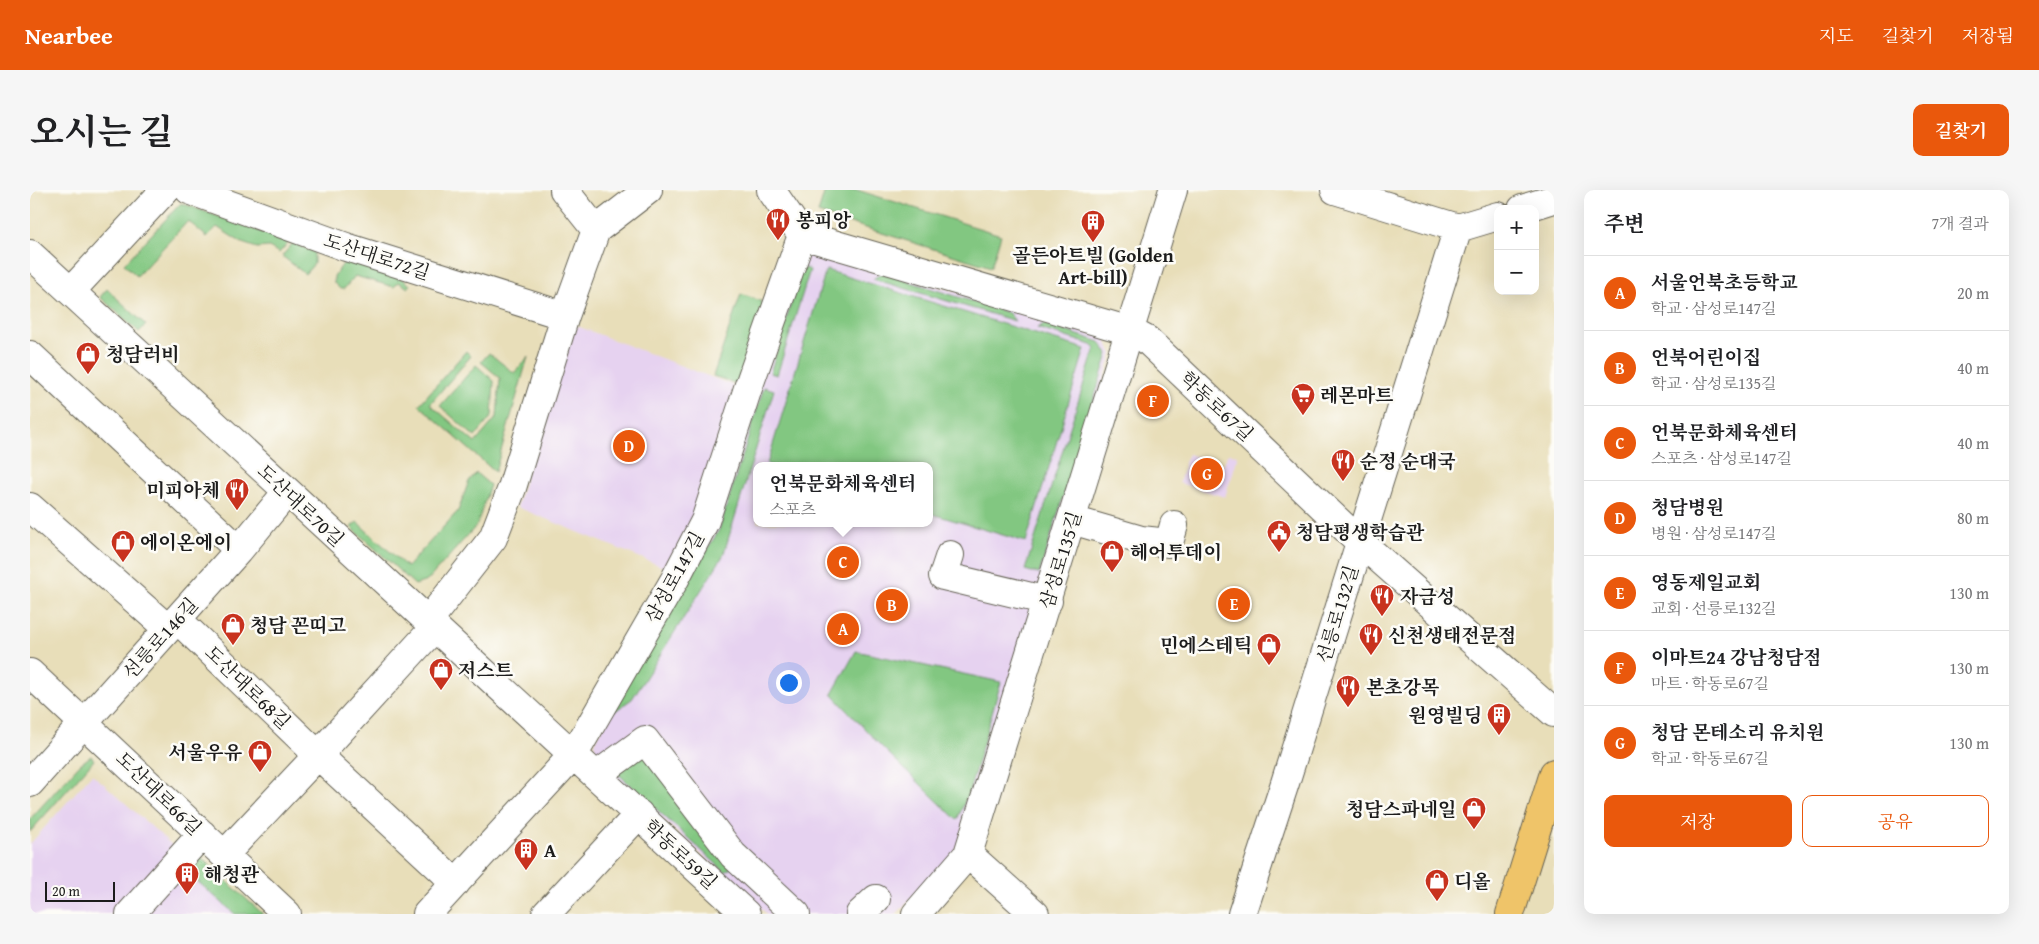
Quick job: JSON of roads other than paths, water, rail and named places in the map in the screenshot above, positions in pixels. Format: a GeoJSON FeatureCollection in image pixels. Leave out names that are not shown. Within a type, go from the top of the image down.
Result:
{"type":"FeatureCollection","features":[{"type":"Feature","properties":{"kind":"main road"},"geometry":{"type":"LineString","coordinates":[[1510,914],[1554,773]]}},
{"type":"Feature","properties":{"kind":"street"},"geometry":{"type":"LineString","coordinates":[[71,291],[165,190]]}},
{"type":"Feature","properties":{"kind":"street","name":"도산대로72길"},"geometry":{"type":"LineString","coordinates":[[189,190],[346,246],[565,316]]}},
{"type":"Feature","properties":{"kind":"street"},"geometry":{"type":"LineString","coordinates":[[564,190],[596,230]]}},
{"type":"Feature","properties":{"kind":"street"},"geometry":{"type":"LineString","coordinates":[[224,855],[318,755],[431,624],[493,538],[512,488],[565,316],[596,230],[648,190]]}},
{"type":"Feature","properties":{"kind":"street"},"geometry":{"type":"LineString","coordinates":[[771,190],[802,235]]}},
{"type":"Feature","properties":{"kind":"street","name":"삼성로135길"},"geometry":{"type":"LineString","coordinates":[[916,914],[968,854],[1048,601],[1173,190]]}},
{"type":"Feature","properties":{"kind":"street"},"geometry":{"type":"LineString","coordinates":[[1335,190],[1458,228],[1494,217]]}},
{"type":"Feature","properties":{"kind":"street"},"geometry":{"type":"LineString","coordinates":[[1535,205],[1554,199]]}},
{"type":"Feature","properties":{"kind":"street","name":"선릉로132길"},"geometry":{"type":"LineString","coordinates":[[1242,914],[1285,783],[1458,228]]}},
{"type":"Feature","properties":{"kind":"street","name":"학동로67길"},"geometry":{"type":"LineString","coordinates":[[802,235],[862,264],[1130,331],[1147,340],[1359,541],[1554,713]]}},
{"type":"Feature","properties":{"kind":"street","name":"삼성로147길"},"geometry":{"type":"LineString","coordinates":[[427,914],[574,754],[675,579],[705,521],[748,388],[802,235]]}},
{"type":"Feature","properties":{"kind":"street","name":"도산대로70길"},"geometry":{"type":"LineString","coordinates":[[30,254],[574,754]]}},
{"type":"Feature","properties":{"kind":"street"},"geometry":{"type":"LineString","coordinates":[[30,355],[239,550]]}},
{"type":"Feature","properties":{"kind":"street","name":"선릉로146길"},"geometry":{"type":"LineString","coordinates":[[30,783],[239,550],[287,492]]}},
{"type":"Feature","properties":{"kind":"street","name":"도산대로68길"},"geometry":{"type":"LineString","coordinates":[[30,507],[173,624],[456,882]]}},
{"type":"Feature","properties":{"kind":"street"},"geometry":{"type":"LineString","coordinates":[[1072,520],[1141,540],[1169,543],[1174,525]]}},
{"type":"Feature","properties":{"kind":"street"},"geometry":{"type":"LineString","coordinates":[[946,565],[1048,601]]}},
{"type":"Feature","properties":{"kind":"street","name":"도산대로66길"},"geometry":{"type":"LineString","coordinates":[[30,673],[287,914]]}},
{"type":"Feature","properties":{"kind":"street"},"geometry":{"type":"LineString","coordinates":[[597,775],[645,740],[733,856],[796,914]]}},
{"type":"Feature","properties":{"kind":"street","name":"학동로59길"},"geometry":{"type":"LineString","coordinates":[[574,754],[746,914]]}},
{"type":"Feature","properties":{"kind":"street","name":"학동로59길"},"geometry":{"type":"LineString","coordinates":[[546,914],[639,814]]}},
{"type":"Feature","properties":{"kind":"street"},"geometry":{"type":"LineString","coordinates":[[130,914],[202,834]]}},
{"type":"Feature","properties":{"kind":"street"},"geometry":{"type":"LineString","coordinates":[[968,854],[1035,914]]}},
{"type":"Feature","properties":{"kind":"place","name":"봉피앙"},"geometry":{"type":"Point","coordinates":[778,241]}},
{"type":"Feature","properties":{"kind":"place","name":"골든아트빌 (Golden Art-bill)"},"geometry":{"type":"Point","coordinates":[1093,243]}},
{"type":"Feature","properties":{"kind":"place","name":"청담러비"},"geometry":{"type":"Point","coordinates":[88,375]}},
{"type":"Feature","properties":{"kind":"place","name":"이마트24 강남청담점"},"geometry":{"type":"Point","coordinates":[1153,401]}},
{"type":"Feature","properties":{"kind":"place","name":"레몬마트"},"geometry":{"type":"Point","coordinates":[1303,416]}},
{"type":"Feature","properties":{"kind":"place","name":"청담병원"},"geometry":{"type":"Point","coordinates":[629,446]}},
{"type":"Feature","properties":{"kind":"place","name":"청담 몬테소리 유치원"},"geometry":{"type":"Point","coordinates":[1207,474]}},
{"type":"Feature","properties":{"kind":"place","name":"순정 순대국"},"geometry":{"type":"Point","coordinates":[1343,482]}},
{"type":"Feature","properties":{"kind":"place","name":"미피아체"},"geometry":{"type":"Point","coordinates":[237,511]}},
{"type":"Feature","properties":{"kind":"place","name":"청담평생학습관"},"geometry":{"type":"Point","coordinates":[1279,553]}},
{"type":"Feature","properties":{"kind":"place","name":"언북문화체육센터"},"geometry":{"type":"Point","coordinates":[843,562]}},
{"type":"Feature","properties":{"kind":"place","name":"에이온에이"},"geometry":{"type":"Point","coordinates":[123,563]}},
{"type":"Feature","properties":{"kind":"place","name":"헤어투데이"},"geometry":{"type":"Point","coordinates":[1112,573]}},
{"type":"Feature","properties":{"kind":"place","name":"영동제일교회"},"geometry":{"type":"Point","coordinates":[1234,604]}},
{"type":"Feature","properties":{"kind":"place","name":"언북어린이집"},"geometry":{"type":"Point","coordinates":[892,605]}},
{"type":"Feature","properties":{"kind":"place","name":"자금성"},"geometry":{"type":"Point","coordinates":[1382,617]}},
{"type":"Feature","properties":{"kind":"place","name":"서울언북초등학교"},"geometry":{"type":"Point","coordinates":[843,629]}},
{"type":"Feature","properties":{"kind":"place","name":"청담 꼰띠고"},"geometry":{"type":"Point","coordinates":[233,646]}},
{"type":"Feature","properties":{"kind":"place","name":"신천생태전문점"},"geometry":{"type":"Point","coordinates":[1371,656]}},
{"type":"Feature","properties":{"kind":"place","name":"민에스테틱"},"geometry":{"type":"Point","coordinates":[1269,666]}},
{"type":"Feature","properties":{"kind":"place","name":"저스트"},"geometry":{"type":"Point","coordinates":[441,691]}},
{"type":"Feature","properties":{"kind":"place","name":"본초강목"},"geometry":{"type":"Point","coordinates":[1348,708]}},
{"type":"Feature","properties":{"kind":"place","name":"원영빌딩"},"geometry":{"type":"Point","coordinates":[1499,736]}},
{"type":"Feature","properties":{"kind":"place","name":"서울우유"},"geometry":{"type":"Point","coordinates":[260,773]}},
{"type":"Feature","properties":{"kind":"place","name":"청담스파네일"},"geometry":{"type":"Point","coordinates":[1474,830]}},
{"type":"Feature","properties":{"kind":"place","name":"A"},"geometry":{"type":"Point","coordinates":[526,871]}},
{"type":"Feature","properties":{"kind":"place","name":"해청관"},"geometry":{"type":"Point","coordinates":[187,895]}},
{"type":"Feature","properties":{"kind":"place","name":"디올"},"geometry":{"type":"Point","coordinates":[1437,902]}}]}
